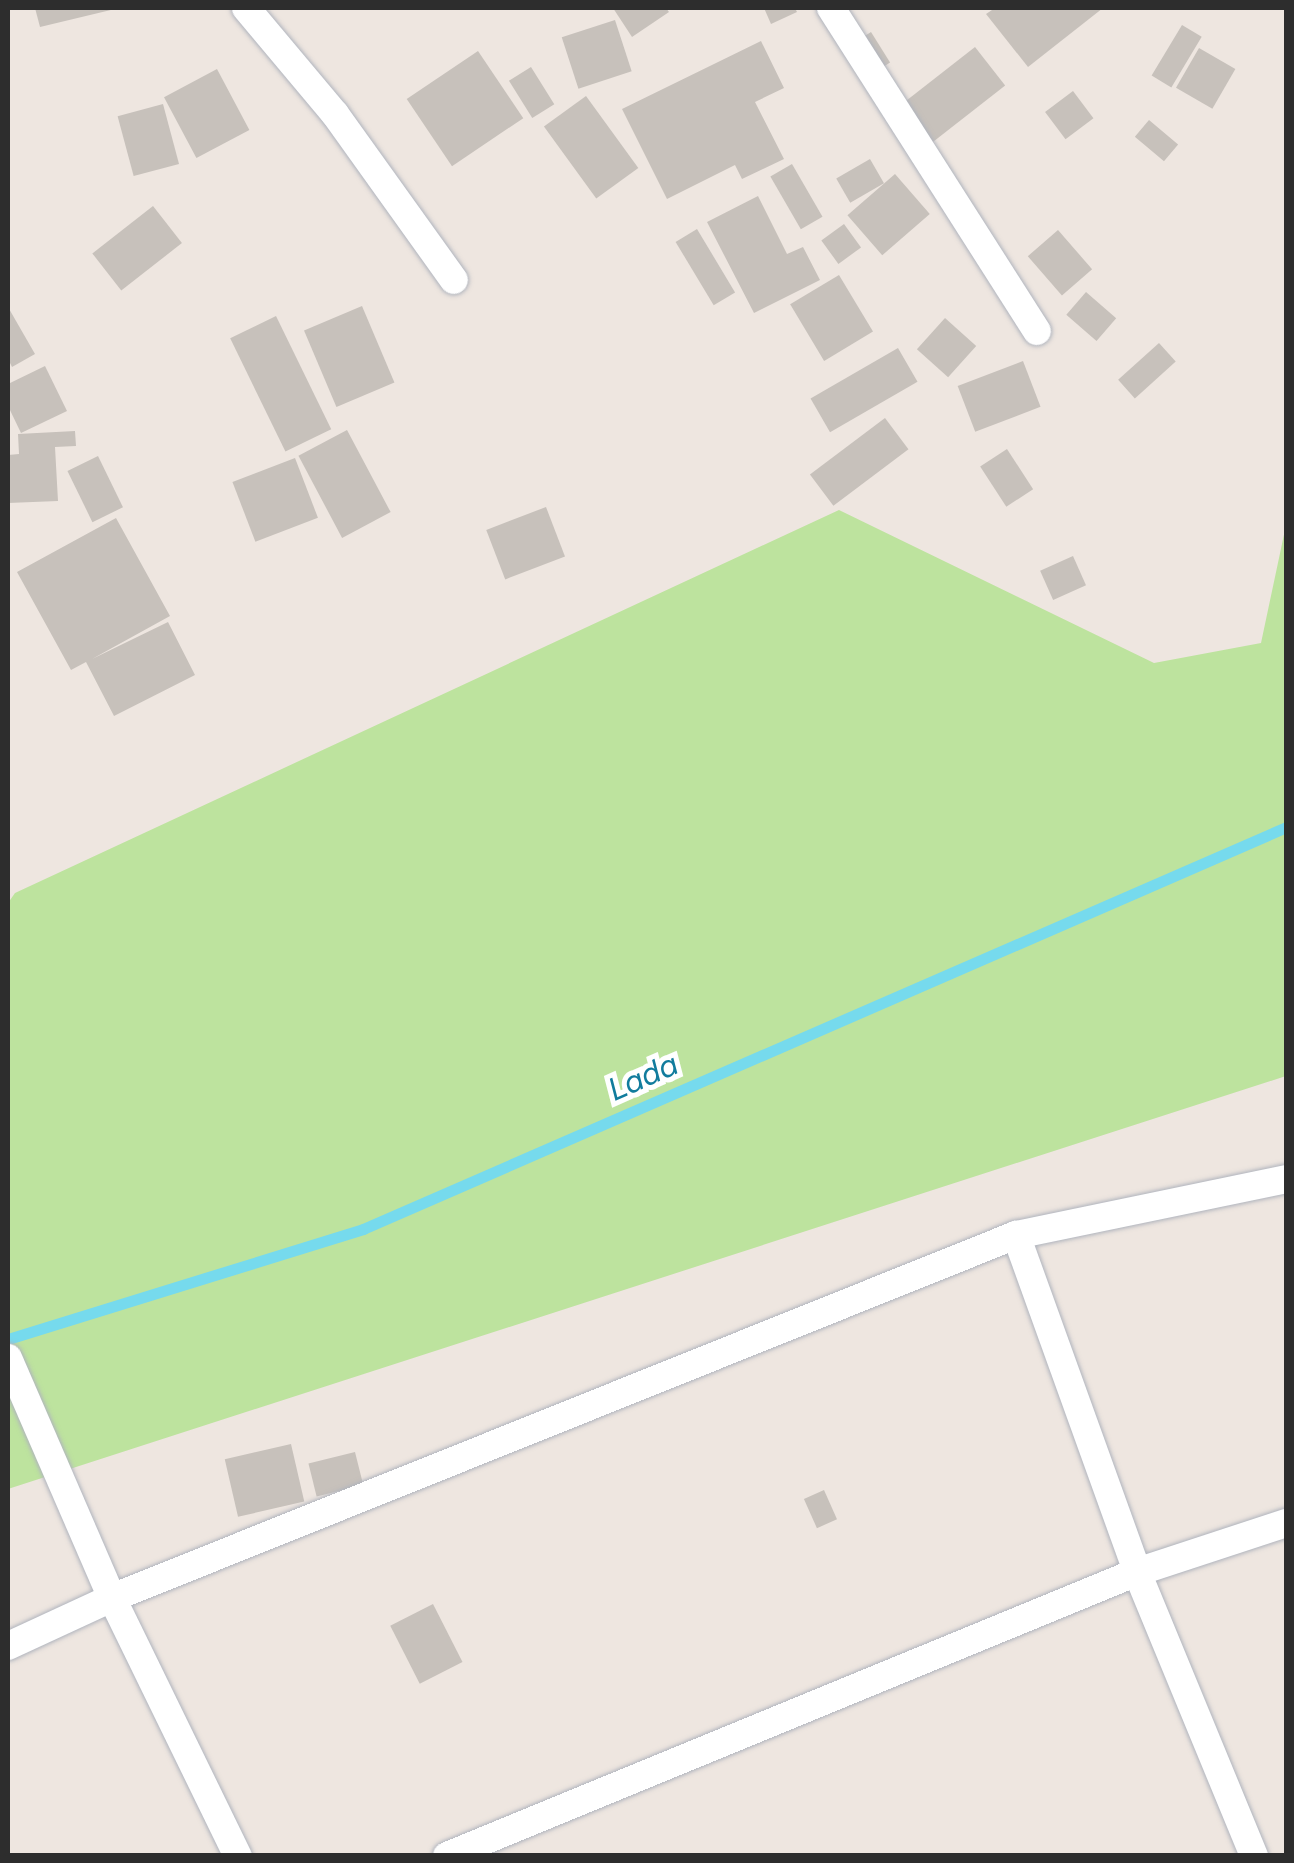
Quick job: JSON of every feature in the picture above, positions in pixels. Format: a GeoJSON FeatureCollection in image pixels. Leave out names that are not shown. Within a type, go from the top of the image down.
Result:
{"type":"FeatureCollection","features":[{"type":"Feature","properties":{"kind":"street"},"geometry":{"type":"LineString","coordinates":[[246,8],[334,114],[454,280]]}},
{"type":"Feature","properties":{"kind":"street"},"geometry":{"type":"LineString","coordinates":[[831,8],[1037,331]]}},
{"type":"Feature","properties":{"kind":"street"},"geometry":{"type":"LineString","coordinates":[[8,1646],[112,1598],[1016,1235],[1286,1179]]}},
{"type":"Feature","properties":{"kind":"street"},"geometry":{"type":"LineString","coordinates":[[1016,1235],[1137,1572],[1254,1856]]}},
{"type":"Feature","properties":{"kind":"street"},"geometry":{"type":"LineString","coordinates":[[8,1358],[112,1598],[238,1856]]}},
{"type":"Feature","properties":{"kind":"street"},"geometry":{"type":"LineString","coordinates":[[447,1856],[1137,1572],[1286,1522]]}},
{"type":"Feature","properties":{"kind":"green space"},"geometry":{"type":"Polygon","coordinates":[[[839,510],[1154,663],[1261,643],[1286,525],[1286,1076],[8,1489],[8,903],[15,893],[839,510]]]}},
{"type":"Feature","properties":{"kind":"building"},"geometry":{"type":"Polygon","coordinates":[[[35,8],[114,8],[115,9],[40,27],[35,8]]]}},
{"type":"Feature","properties":{"kind":"building"},"geometry":{"type":"Polygon","coordinates":[[[613,8],[666,8],[669,12],[632,37],[613,8]]]}},
{"type":"Feature","properties":{"kind":"building"},"geometry":{"type":"Polygon","coordinates":[[[764,8],[795,8],[797,12],[771,24],[764,8]]]}},
{"type":"Feature","properties":{"kind":"building"},"geometry":{"type":"Polygon","coordinates":[[[995,8],[1103,8],[1028,67],[986,14],[995,8]]]}},
{"type":"Feature","properties":{"kind":"building"},"geometry":{"type":"Polygon","coordinates":[[[615,20],[632,71],[578,89],[562,37],[615,20]]]}},
{"type":"Feature","properties":{"kind":"building"},"geometry":{"type":"Polygon","coordinates":[[[1182,25],[1202,37],[1171,87],[1152,76],[1182,25]]]}},
{"type":"Feature","properties":{"kind":"building"},"geometry":{"type":"Polygon","coordinates":[[[871,32],[890,63],[871,74],[852,44],[871,32]]]}},
{"type":"Feature","properties":{"kind":"building"},"geometry":{"type":"Polygon","coordinates":[[[761,41],[784,88],[755,102],[784,159],[742,179],[735,165],[667,199],[622,109],[761,41]]]}},
{"type":"Feature","properties":{"kind":"building"},"geometry":{"type":"Polygon","coordinates":[[[975,47],[1005,86],[930,144],[900,105],[975,47]]]}},
{"type":"Feature","properties":{"kind":"building"},"geometry":{"type":"Polygon","coordinates":[[[1199,48],[1235,69],[1212,109],[1176,88],[1199,48]]]}},
{"type":"Feature","properties":{"kind":"building"},"geometry":{"type":"Polygon","coordinates":[[[478,51],[523,118],[452,166],[407,99],[478,51]]]}},
{"type":"Feature","properties":{"kind":"building"},"geometry":{"type":"Polygon","coordinates":[[[531,67],[554,104],[532,118],[509,81],[531,67]]]}},
{"type":"Feature","properties":{"kind":"building"},"geometry":{"type":"Polygon","coordinates":[[[217,69],[249,130],[196,158],[164,97],[217,69]]]}},
{"type":"Feature","properties":{"kind":"building"},"geometry":{"type":"Polygon","coordinates":[[[1073,91],[1093,118],[1066,139],[1045,112],[1073,91]]]}},
{"type":"Feature","properties":{"kind":"building"},"geometry":{"type":"Polygon","coordinates":[[[586,96],[638,168],[596,199],[544,127],[586,96]]]}},
{"type":"Feature","properties":{"kind":"building"},"geometry":{"type":"Polygon","coordinates":[[[163,104],[179,164],[134,176],[118,116],[163,104]]]}},
{"type":"Feature","properties":{"kind":"building"},"geometry":{"type":"Polygon","coordinates":[[[1149,120],[1178,144],[1164,161],[1135,137],[1149,120]]]}},
{"type":"Feature","properties":{"kind":"building"},"geometry":{"type":"Polygon","coordinates":[[[870,159],[884,183],[850,203],[836,178],[870,159]]]}},
{"type":"Feature","properties":{"kind":"building"},"geometry":{"type":"Polygon","coordinates":[[[792,164],[822,217],[801,229],[770,176],[792,164]]]}},
{"type":"Feature","properties":{"kind":"building"},"geometry":{"type":"Polygon","coordinates":[[[895,174],[930,214],[882,255],[847,215],[895,174]]]}},
{"type":"Feature","properties":{"kind":"building"},"geometry":{"type":"Polygon","coordinates":[[[758,196],[787,254],[803,247],[820,280],[754,313],[707,222],[758,196]]]}},
{"type":"Feature","properties":{"kind":"building"},"geometry":{"type":"Polygon","coordinates":[[[153,206],[182,243],[121,290],[92,253],[153,206]]]}},
{"type":"Feature","properties":{"kind":"building"},"geometry":{"type":"Polygon","coordinates":[[[844,224],[861,247],[838,264],[821,240],[844,224]]]}},
{"type":"Feature","properties":{"kind":"building"},"geometry":{"type":"Polygon","coordinates":[[[697,229],[735,292],[714,305],[676,242],[697,229]]]}},
{"type":"Feature","properties":{"kind":"building"},"geometry":{"type":"Polygon","coordinates":[[[1058,230],[1092,269],[1062,295],[1028,256],[1058,230]]]}},
{"type":"Feature","properties":{"kind":"building"},"geometry":{"type":"Polygon","coordinates":[[[839,275],[873,332],[824,361],[790,304],[839,275]]]}},
{"type":"Feature","properties":{"kind":"building"},"geometry":{"type":"Polygon","coordinates":[[[1086,292],[1116,318],[1097,341],[1066,315],[1086,292]]]}},
{"type":"Feature","properties":{"kind":"building"},"geometry":{"type":"Polygon","coordinates":[[[362,306],[394,382],[336,407],[304,331],[362,306]]]}},
{"type":"Feature","properties":{"kind":"building"},"geometry":{"type":"Polygon","coordinates":[[[8,307],[35,354],[12,367],[8,359],[8,307]]]}},
{"type":"Feature","properties":{"kind":"building"},"geometry":{"type":"Polygon","coordinates":[[[276,316],[331,429],[285,452],[230,338],[276,316]]]}},
{"type":"Feature","properties":{"kind":"building"},"geometry":{"type":"Polygon","coordinates":[[[945,318],[976,346],[948,377],[917,349],[945,318]]]}},
{"type":"Feature","properties":{"kind":"building"},"geometry":{"type":"Polygon","coordinates":[[[1159,343],[1176,362],[1135,398],[1118,380],[1159,343]]]}},
{"type":"Feature","properties":{"kind":"building"},"geometry":{"type":"Polygon","coordinates":[[[898,348],[918,382],[830,432],[811,399],[898,348]]]}},
{"type":"Feature","properties":{"kind":"building"},"geometry":{"type":"Polygon","coordinates":[[[1023,361],[1041,407],[975,432],[958,386],[1023,361]]]}},
{"type":"Feature","properties":{"kind":"building"},"geometry":{"type":"Polygon","coordinates":[[[45,366],[67,411],[21,433],[8,406],[8,384],[45,366]]]}},
{"type":"Feature","properties":{"kind":"building"},"geometry":{"type":"Polygon","coordinates":[[[885,418],[908,449],[833,506],[810,475],[885,418]]]}},
{"type":"Feature","properties":{"kind":"building"},"geometry":{"type":"Polygon","coordinates":[[[347,430],[391,512],[342,538],[298,456],[347,430]]]}},
{"type":"Feature","properties":{"kind":"building"},"geometry":{"type":"Polygon","coordinates":[[[75,431],[76,446],[55,447],[58,501],[8,503],[8,455],[19,454],[18,434],[75,431]]]}},
{"type":"Feature","properties":{"kind":"building"},"geometry":{"type":"Polygon","coordinates":[[[1007,449],[1033,489],[1006,507],[980,466],[1007,449]]]}},
{"type":"Feature","properties":{"kind":"building"},"geometry":{"type":"Polygon","coordinates":[[[98,456],[123,507],[92,522],[67,471],[98,456]]]}},
{"type":"Feature","properties":{"kind":"building"},"geometry":{"type":"Polygon","coordinates":[[[295,458],[318,518],[255,542],[232,482],[295,458]]]}},
{"type":"Feature","properties":{"kind":"building"},"geometry":{"type":"Polygon","coordinates":[[[546,507],[565,556],[505,579],[486,530],[546,507]]]}},
{"type":"Feature","properties":{"kind":"building"},"geometry":{"type":"Polygon","coordinates":[[[116,518],[170,616],[92,659],[168,622],[195,675],[114,716],[86,662],[71,670],[17,572],[116,518]]]}},
{"type":"Feature","properties":{"kind":"building"},"geometry":{"type":"Polygon","coordinates":[[[1073,556],[1086,585],[1053,600],[1040,571],[1073,556]]]}},
{"type":"Feature","properties":{"kind":"building"},"geometry":{"type":"Polygon","coordinates":[[[291,1444],[304,1501],[238,1517],[225,1459],[291,1444]]]}},
{"type":"Feature","properties":{"kind":"building"},"geometry":{"type":"Polygon","coordinates":[[[355,1452],[363,1485],[317,1497],[308,1464],[355,1452]]]}},
{"type":"Feature","properties":{"kind":"building"},"geometry":{"type":"Polygon","coordinates":[[[824,1490],[837,1519],[817,1528],[804,1499],[824,1490]]]}},
{"type":"Feature","properties":{"kind":"building"},"geometry":{"type":"Polygon","coordinates":[[[433,1604],[463,1662],[420,1684],[390,1626],[433,1604]]]}},
{"type":"Feature","properties":{"kind":"waterway","name":"Lada"},"geometry":{"type":"LineString","coordinates":[[8,1339],[363,1229],[1286,827]]}}]}
